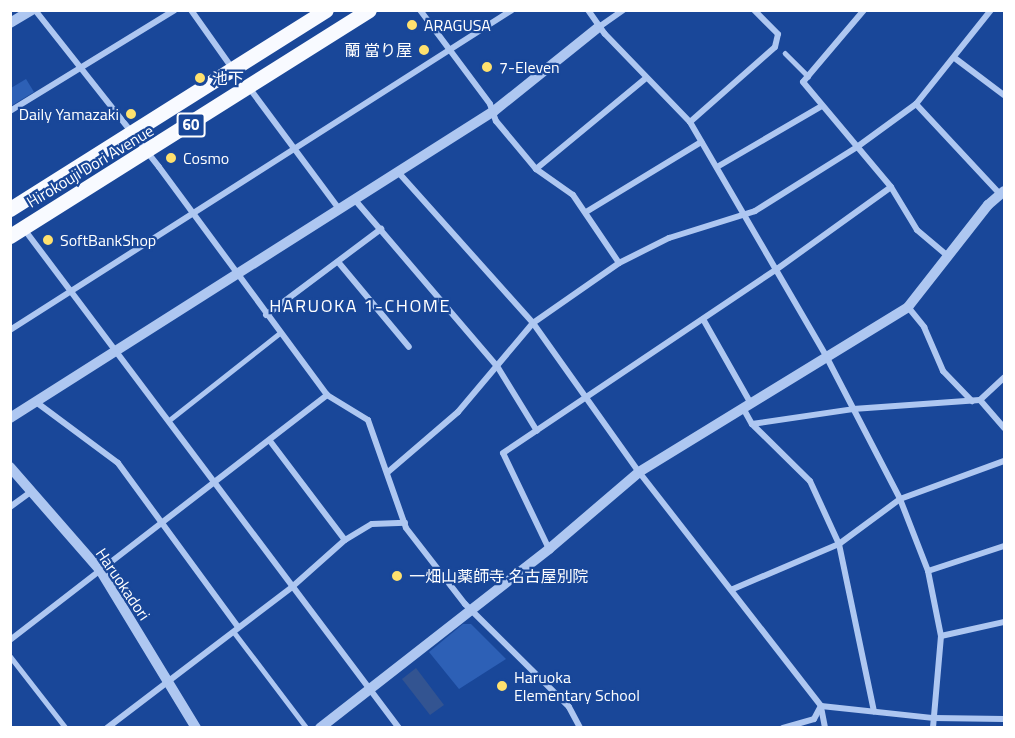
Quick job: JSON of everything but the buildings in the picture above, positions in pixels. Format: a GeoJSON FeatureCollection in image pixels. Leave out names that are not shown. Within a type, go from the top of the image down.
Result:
{"type":"FeatureCollection","features":[{"type":"Feature","properties":{"kind":"main road","name":"Hirokouji Dori Avenue"},"geometry":{"type":"LineString","coordinates":[[10,209],[326,10]]}},
{"type":"Feature","properties":{"kind":"main road","name":"Hirokouji Dori Avenue"},"geometry":{"type":"LineString","coordinates":[[17,232],[250,89],[369,10]]}},
{"type":"Feature","properties":{"kind":"street"},"geometry":{"type":"LineString","coordinates":[[10,23],[33,10],[192,213],[327,394],[368,420],[405,523],[470,610],[569,707],[580,728]]}},
{"type":"Feature","properties":{"kind":"street"},"geometry":{"type":"LineString","coordinates":[[10,111],[175,10]]}},
{"type":"Feature","properties":{"kind":"street"},"geometry":{"type":"LineString","coordinates":[[191,10],[233,69]]}},
{"type":"Feature","properties":{"kind":"street"},"geometry":{"type":"LineString","coordinates":[[420,10],[494,111],[496,121],[536,170],[573,195],[619,262]]}},
{"type":"Feature","properties":{"kind":"street"},"geometry":{"type":"LineString","coordinates":[[10,330],[69,290],[512,10]]}},
{"type":"Feature","properties":{"kind":"street"},"geometry":{"type":"LineString","coordinates":[[588,10],[599,27],[690,122],[747,215],[826,356],[900,499],[927,571],[941,636],[933,728]]}},
{"type":"Feature","properties":{"kind":"street"},"geometry":{"type":"LineString","coordinates":[[10,418],[494,111],[623,10]]}},
{"type":"Feature","properties":{"kind":"street"},"geometry":{"type":"LineString","coordinates":[[690,122],[775,48],[778,34],[754,10]]}},
{"type":"Feature","properties":{"kind":"street"},"geometry":{"type":"LineString","coordinates":[[864,10],[803,82],[891,187],[917,230],[950,257]]}},
{"type":"Feature","properties":{"kind":"street"},"geometry":{"type":"LineString","coordinates":[[388,472],[458,412],[533,323],[619,262],[669,238],[747,215],[857,147],[916,104],[956,59],[991,10]]}},
{"type":"Feature","properties":{"kind":"street"},"geometry":{"type":"LineString","coordinates":[[956,59],[1005,94]]}},
{"type":"Feature","properties":{"kind":"street"},"geometry":{"type":"LineString","coordinates":[[536,170],[646,78]]}},
{"type":"Feature","properties":{"kind":"street"},"geometry":{"type":"LineString","coordinates":[[250,89],[340,210]]}},
{"type":"Feature","properties":{"kind":"street"},"geometry":{"type":"LineString","coordinates":[[320,728],[549,549],[639,472],[908,307],[1002,192],[916,104]]}},
{"type":"Feature","properties":{"kind":"street"},"geometry":{"type":"LineString","coordinates":[[717,167],[822,106]]}},
{"type":"Feature","properties":{"kind":"street"},"geometry":{"type":"LineString","coordinates":[[586,212],[701,142]]}},
{"type":"Feature","properties":{"kind":"street"},"geometry":{"type":"LineString","coordinates":[[398,172],[533,323],[639,472],[733,589],[821,706],[825,728]]}},
{"type":"Feature","properties":{"kind":"street"},"geometry":{"type":"LineString","coordinates":[[549,549],[503,453],[777,269],[891,187]]}},
{"type":"Feature","properties":{"kind":"street"},"geometry":{"type":"LineString","coordinates":[[355,200],[497,366],[537,431]]}},
{"type":"Feature","properties":{"kind":"street"},"geometry":{"type":"LineString","coordinates":[[266,315],[339,263],[381,229]]}},
{"type":"Feature","properties":{"kind":"street"},"geometry":{"type":"LineString","coordinates":[[17,232],[69,290],[399,728]]}},
{"type":"Feature","properties":{"kind":"street"},"geometry":{"type":"LineString","coordinates":[[339,263],[409,347]]}},
{"type":"Feature","properties":{"kind":"street"},"geometry":{"type":"LineString","coordinates":[[908,307],[924,327],[943,371],[972,401]]}},
{"type":"Feature","properties":{"kind":"street"},"geometry":{"type":"LineString","coordinates":[[703,319],[747,406],[752,424],[810,481],[839,544],[874,711]]}},
{"type":"Feature","properties":{"kind":"street"},"geometry":{"type":"LineString","coordinates":[[752,424],[853,409],[980,400],[1005,378]]}},
{"type":"Feature","properties":{"kind":"street"},"geometry":{"type":"LineString","coordinates":[[10,640],[213,482],[270,441],[327,394]]}},
{"type":"Feature","properties":{"kind":"street"},"geometry":{"type":"LineString","coordinates":[[980,400],[1005,428]]}},
{"type":"Feature","properties":{"kind":"street"},"geometry":{"type":"LineString","coordinates":[[36,402],[118,462],[163,521],[236,630]]}},
{"type":"Feature","properties":{"kind":"street"},"geometry":{"type":"LineString","coordinates":[[270,441],[345,540]]}},
{"type":"Feature","properties":{"kind":"street"},"geometry":{"type":"LineString","coordinates":[[733,589],[839,544],[900,499],[1005,461]]}},
{"type":"Feature","properties":{"kind":"street","name":"Haruokadori"},"geometry":{"type":"LineString","coordinates":[[10,467],[100,570],[196,728]]}},
{"type":"Feature","properties":{"kind":"street"},"geometry":{"type":"LineString","coordinates":[[10,507],[32,491]]}},
{"type":"Feature","properties":{"kind":"street"},"geometry":{"type":"LineString","coordinates":[[108,728],[166,680],[292,587],[345,540],[372,524],[405,523]]}},
{"type":"Feature","properties":{"kind":"street"},"geometry":{"type":"LineString","coordinates":[[927,571],[1005,546]]}},
{"type":"Feature","properties":{"kind":"street"},"geometry":{"type":"LineString","coordinates":[[941,636],[1005,622]]}},
{"type":"Feature","properties":{"kind":"street"},"geometry":{"type":"LineString","coordinates":[[821,706],[934,718],[1005,719]]}},
{"type":"Feature","properties":{"kind":"street"},"geometry":{"type":"LineString","coordinates":[[783,728],[814,718],[821,706]]}},
{"type":"Feature","properties":{"kind":"lane"},"geometry":{"type":"LineString","coordinates":[[785,53],[808,76]]}},
{"type":"Feature","properties":{"kind":"lane"},"geometry":{"type":"LineString","coordinates":[[168,421],[280,333]]}},
{"type":"Feature","properties":{"kind":"lane"},"geometry":{"type":"LineString","coordinates":[[236,630],[307,728]]}},
{"type":"Feature","properties":{"kind":"lane"},"geometry":{"type":"LineString","coordinates":[[10,656],[66,728]]}},
{"type":"Feature","properties":{"kind":"shaded area"},"geometry":{"type":"Polygon","coordinates":[[[26,79],[34,92],[11,106],[11,88],[26,79]]]}},
{"type":"Feature","properties":{"kind":"shaded area"},"geometry":{"type":"Polygon","coordinates":[[[463,624],[471,624],[506,659],[459,689],[429,652],[463,624]]]}},
{"type":"Feature","properties":{"kind":"shaded area"},"geometry":{"type":"Polygon","coordinates":[[[416,668],[444,705],[430,715],[402,679],[416,668]]]}},
{"type":"Feature","properties":{"kind":"place","name":"ARAGUSA"},"geometry":{"type":"Point","coordinates":[412,25]}},
{"type":"Feature","properties":{"kind":"place","name":"蘭 當り屋"},"geometry":{"type":"Point","coordinates":[424,50]}},
{"type":"Feature","properties":{"kind":"place","name":"7-Eleven"},"geometry":{"type":"Point","coordinates":[487,67]}},
{"type":"Feature","properties":{"kind":"place","name":"池下"},"geometry":{"type":"Point","coordinates":[200,78]}},
{"type":"Feature","properties":{"kind":"place","name":"Daily Yamazaki"},"geometry":{"type":"Point","coordinates":[131,114]}},
{"type":"Feature","properties":{"kind":"place","name":"Cosmo"},"geometry":{"type":"Point","coordinates":[171,158]}},
{"type":"Feature","properties":{"kind":"place","name":"SoftBankShop"},"geometry":{"type":"Point","coordinates":[48,240]}},
{"type":"Feature","properties":{"kind":"place","name":"一畑山薬師寺 名古屋別院"},"geometry":{"type":"Point","coordinates":[397,576]}},
{"type":"Feature","properties":{"kind":"place","name":"Haruoka Elementary School"},"geometry":{"type":"Point","coordinates":[502,686]}},
{"type":"Feature","properties":{"kind":"district","name":"HARUOKA 1-CHOME"},"geometry":{"type":"Point","coordinates":[360,306]}}]}
